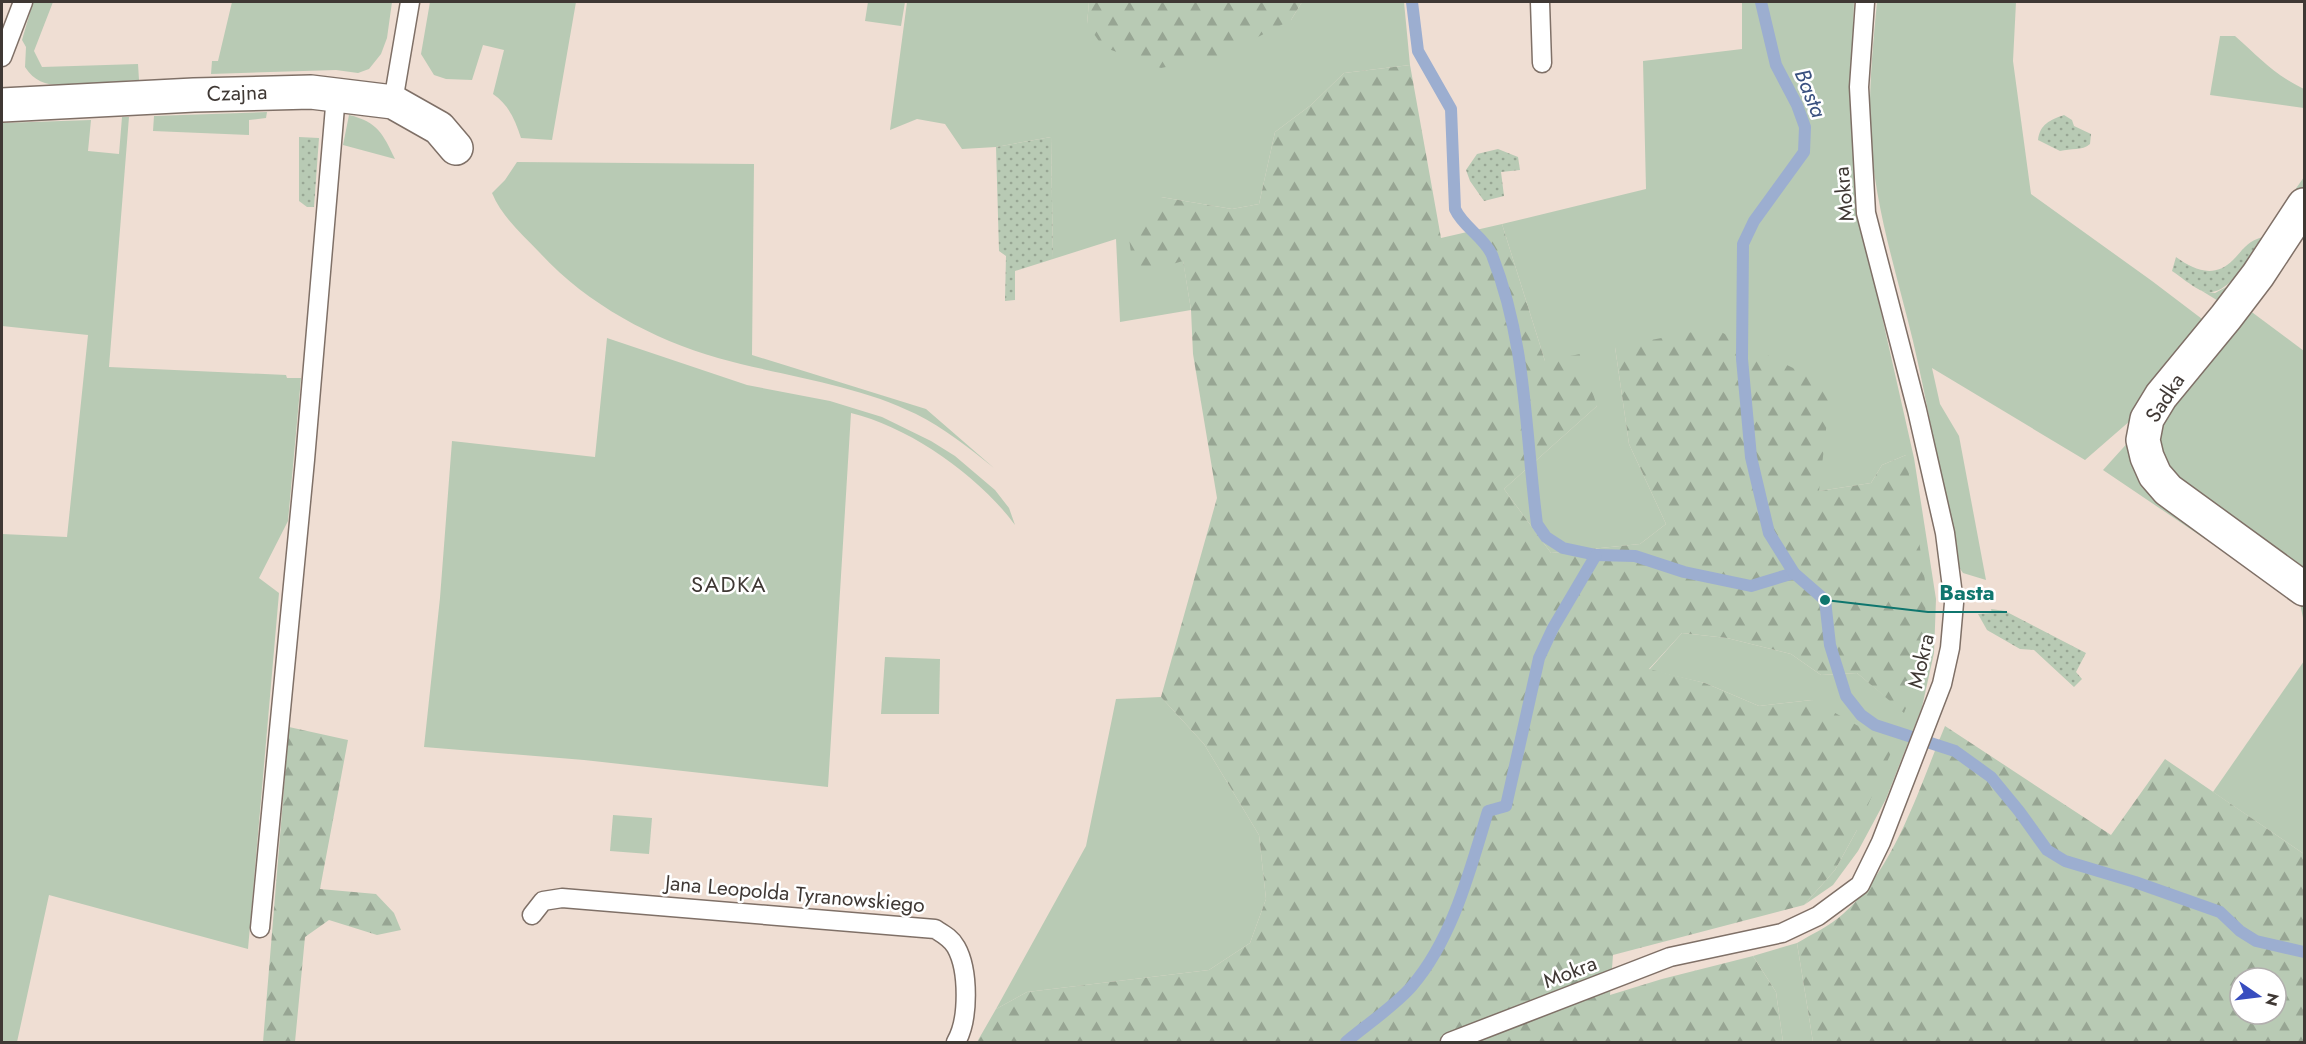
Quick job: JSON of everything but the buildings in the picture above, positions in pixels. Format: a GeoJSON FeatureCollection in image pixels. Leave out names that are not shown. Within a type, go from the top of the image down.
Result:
{"type":"FeatureCollection","features":[{"type":"Feature","properties":{"kind":"street","name":"Czajna"},"geometry":{"type":"LineString","coordinates":[[2,105],[289,91],[336,95],[393,102],[439,128],[456,148]]}},
{"type":"Feature","properties":{"kind":"street","name":"Sadka"},"geometry":{"type":"LineString","coordinates":[[2304,205],[2234,307],[2161,396],[2147,419],[2143,440],[2155,475],[2168,490],[2304,589]]}},
{"type":"Feature","properties":{"kind":"lane"},"geometry":{"type":"LineString","coordinates":[[2,57],[23,2]]}},
{"type":"Feature","properties":{"kind":"lane"},"geometry":{"type":"LineString","coordinates":[[393,102],[410,2]]}},
{"type":"Feature","properties":{"kind":"lane"},"geometry":{"type":"LineString","coordinates":[[1540,2],[1542,63]]}},
{"type":"Feature","properties":{"kind":"lane","name":"Mokra"},"geometry":{"type":"LineString","coordinates":[[1450,1042],[1670,957],[1782,933],[1818,916],[1860,885],[1881,842],[1942,684],[1950,648],[1954,603],[1945,533],[1917,410],[1866,213],[1859,87],[1865,2]]}},
{"type":"Feature","properties":{"kind":"lane"},"geometry":{"type":"LineString","coordinates":[[260,928],[305,460],[336,95]]}},
{"type":"Feature","properties":{"kind":"lane","name":"Jana Leopolda Tyranowskiego"},"geometry":{"type":"LineString","coordinates":[[532,915],[543,901],[562,898],[935,929],[947,936],[956,946],[962,962],[966,1004],[962,1032],[956,1042]]}},
{"type":"Feature","properties":{"kind":"green space"},"geometry":{"type":"Polygon","coordinates":[[[33,2],[53,2],[34,51],[42,67],[138,64],[139,80],[61,85],[36,79],[25,67],[26,47],[22,40],[33,2]]]}},
{"type":"Feature","properties":{"kind":"green space"},"geometry":{"type":"Polygon","coordinates":[[[232,2],[392,2],[387,38],[381,54],[369,69],[358,73],[336,70],[211,74],[212,61],[218,61],[232,2]]]}},
{"type":"Feature","properties":{"kind":"green space"},"geometry":{"type":"Polygon","coordinates":[[[430,2],[576,2],[552,140],[521,138],[511,113],[493,94],[504,50],[483,45],[472,80],[446,79],[434,75],[421,54],[430,2]]]}},
{"type":"Feature","properties":{"kind":"green space"},"geometry":{"type":"Polygon","coordinates":[[[868,2],[905,2],[901,26],[865,21],[868,2]]]}},
{"type":"Feature","properties":{"kind":"green space"},"geometry":{"type":"Polygon","coordinates":[[[907,2],[1089,2],[1087,24],[1291,20],[1302,2],[1404,2],[1410,65],[1344,73],[1311,105],[1275,132],[1259,204],[1232,209],[1161,197],[1183,260],[1191,310],[1120,322],[1116,239],[1053,259],[1051,137],[996,147],[962,149],[945,124],[917,119],[890,130],[907,2]]]}},
{"type":"Feature","properties":{"kind":"green space"},"geometry":{"type":"Polygon","coordinates":[[[1089,2],[1302,2],[1291,20],[1221,56],[1161,68],[1103,47],[1087,24],[1089,2]]]}},
{"type":"Feature","properties":{"kind":"green space"},"geometry":{"type":"Polygon","coordinates":[[[1742,2],[1854,2],[1851,89],[1857,206],[1914,458],[1936,599],[1934,653],[1922,707],[1886,799],[1858,851],[1833,885],[1804,905],[1835,870],[1857,830],[1812,700],[1759,706],[1705,683],[1649,670],[1682,633],[1727,638],[1791,654],[1821,675],[1857,673],[1904,712],[1906,455],[1882,465],[1871,483],[1819,491],[1615,347],[1629,444],[1666,524],[1640,544],[1551,553],[1504,489],[1597,406],[1545,361],[1502,224],[1646,189],[1643,61],[1742,49],[1742,2]]]}},
{"type":"Feature","properties":{"kind":"green space"},"geometry":{"type":"Polygon","coordinates":[[[1877,2],[2016,2],[2013,61],[2031,194],[2206,322],[2131,420],[2085,460],[1932,368],[1940,404],[1959,436],[1986,580],[1963,573],[1954,560],[1925,396],[1880,209],[1870,128],[1877,2]]]}},
{"type":"Feature","properties":{"kind":"green space"},"geometry":{"type":"Polygon","coordinates":[[[2220,36],[2235,36],[2275,72],[2304,89],[2304,108],[2210,95],[2220,36]]]}},
{"type":"Feature","properties":{"kind":"green space"},"geometry":{"type":"Polygon","coordinates":[[[1410,65],[1441,238],[1502,224],[1545,361],[1580,354],[1597,406],[1504,489],[1551,553],[1640,544],[1666,524],[1629,444],[1615,347],[1713,328],[1831,387],[1819,491],[1871,483],[1882,465],[1906,455],[1927,594],[1919,675],[1904,713],[1857,673],[1821,675],[1791,654],[1727,638],[1682,633],[1649,669],[1705,683],[1759,706],[1812,700],[1894,746],[1857,830],[1835,870],[1804,905],[1613,955],[1610,995],[1753,956],[1776,992],[1783,1042],[977,1042],[996,1009],[1027,992],[1209,970],[1250,943],[1266,899],[1259,835],[1204,744],[1161,697],[1217,498],[1193,354],[1191,310],[1183,261],[1134,275],[1129,238],[1161,197],[1232,209],[1259,204],[1275,132],[1311,105],[1344,73],[1410,65]]]}},
{"type":"Feature","properties":{"kind":"green space"},"geometry":{"type":"Polygon","coordinates":[[[267,112],[266,118],[249,120],[249,135],[153,131],[154,116],[267,112]]]}},
{"type":"Feature","properties":{"kind":"green space"},"geometry":{"type":"Polygon","coordinates":[[[349,115],[373,125],[387,143],[395,159],[343,145],[349,115]]]}},
{"type":"Feature","properties":{"kind":"green space"},"geometry":{"type":"Polygon","coordinates":[[[2064,115],[2072,120],[2074,126],[2091,134],[2090,144],[2060,151],[2038,140],[2041,130],[2047,123],[2064,115]]]}},
{"type":"Feature","properties":{"kind":"green space"},"geometry":{"type":"Polygon","coordinates":[[[122,117],[129,117],[109,367],[286,375],[287,378],[301,378],[288,521],[259,578],[279,593],[248,949],[49,895],[17,1042],[2,1042],[2,534],[67,537],[88,335],[2,326],[2,123],[91,120],[88,151],[119,154],[122,117]]]}},
{"type":"Feature","properties":{"kind":"green space"},"geometry":{"type":"Polygon","coordinates":[[[299,137],[319,138],[314,207],[307,207],[299,201],[299,137]]]}},
{"type":"Feature","properties":{"kind":"green space"},"geometry":{"type":"Polygon","coordinates":[[[1051,137],[1053,259],[1015,271],[1015,300],[1005,301],[1006,256],[999,251],[996,147],[1051,137]]]}},
{"type":"Feature","properties":{"kind":"green space"},"geometry":{"type":"Polygon","coordinates":[[[1498,149],[1518,157],[1520,170],[1501,172],[1504,196],[1484,201],[1470,181],[1466,170],[1477,154],[1498,149]]]}},
{"type":"Feature","properties":{"kind":"green space"},"geometry":{"type":"Polygon","coordinates":[[[517,162],[754,164],[752,355],[926,409],[994,468],[936,426],[893,404],[844,388],[693,350],[645,330],[600,304],[558,271],[513,225],[496,202],[492,193],[505,180],[517,162]]]}},
{"type":"Feature","properties":{"kind":"green space"},"geometry":{"type":"Polygon","coordinates":[[[2304,177],[2304,189],[2220,302],[2202,291],[2215,293],[2228,286],[2304,177]]]}},
{"type":"Feature","properties":{"kind":"green space"},"geometry":{"type":"Polygon","coordinates":[[[2263,237],[2237,275],[2219,290],[2210,292],[2200,290],[2172,271],[2176,257],[2197,269],[2211,271],[2219,269],[2233,260],[2249,243],[2263,237]]]}},
{"type":"Feature","properties":{"kind":"green space"},"geometry":{"type":"Polygon","coordinates":[[[2249,310],[2304,351],[2304,576],[2169,476],[2156,431],[2159,420],[2249,310]]]}},
{"type":"Feature","properties":{"kind":"green space"},"geometry":{"type":"Polygon","coordinates":[[[607,338],[747,385],[830,401],[882,417],[931,441],[955,456],[995,490],[1009,508],[1015,525],[983,489],[942,456],[897,430],[851,413],[828,787],[584,760],[424,747],[440,598],[452,441],[595,457],[607,338]]]}},
{"type":"Feature","properties":{"kind":"green space"},"geometry":{"type":"Polygon","coordinates":[[[2132,438],[2304,599],[2304,623],[2300,603],[2103,470],[2132,438]]]}},
{"type":"Feature","properties":{"kind":"green space"},"geometry":{"type":"Polygon","coordinates":[[[1991,609],[2005,611],[2086,653],[2076,672],[2082,679],[2074,687],[2034,650],[2020,649],[1987,630],[1978,614],[1992,613],[1991,609]]]}},
{"type":"Feature","properties":{"kind":"green space"},"geometry":{"type":"Polygon","coordinates":[[[885,657],[940,659],[939,714],[881,714],[885,657]]]}},
{"type":"Feature","properties":{"kind":"green space"},"geometry":{"type":"Polygon","coordinates":[[[2304,661],[2304,854],[2213,792],[2304,661]]]}},
{"type":"Feature","properties":{"kind":"green space"},"geometry":{"type":"Polygon","coordinates":[[[1161,697],[1204,744],[1259,835],[1266,899],[1250,943],[1209,970],[1027,992],[996,1009],[1086,846],[1116,699],[1161,697]]]}},
{"type":"Feature","properties":{"kind":"green space"},"geometry":{"type":"Polygon","coordinates":[[[1945,726],[2111,835],[2165,759],[2304,854],[2304,1042],[1813,1042],[1797,943],[1827,926],[1861,896],[1891,851],[1915,801],[1945,726]]]}},
{"type":"Feature","properties":{"kind":"green space"},"geometry":{"type":"Polygon","coordinates":[[[289,727],[348,740],[320,889],[376,894],[394,913],[401,930],[377,935],[329,920],[305,937],[295,1042],[263,1042],[289,727]]]}},
{"type":"Feature","properties":{"kind":"green space"},"geometry":{"type":"Polygon","coordinates":[[[613,815],[652,818],[649,854],[610,851],[613,815]]]}},
{"type":"Feature","properties":{"kind":"green space"},"geometry":{"type":"Polygon","coordinates":[[[1797,943],[1813,1042],[1783,1042],[1776,992],[1753,956],[1797,943]]]}},
{"type":"Feature","properties":{"kind":"waterway"},"geometry":{"type":"LineString","coordinates":[[1412,2],[1418,51],[1451,109],[1455,209],[1492,255],[1512,322],[1523,388],[1537,524],[1546,537],[1563,548],[1596,555],[1635,556],[1684,572],[1751,586],[1794,573]]}},
{"type":"Feature","properties":{"kind":"waterway","name":"Basta"},"geometry":{"type":"LineString","coordinates":[[1761,2],[1776,65],[1797,105],[1805,127],[1804,152],[1754,221],[1743,244],[1742,359],[1751,457],[1769,533],[1794,573],[1825,600],[1830,645],[1846,696],[1861,715],[1875,725],[1955,751],[1991,777],[2047,850],[2065,861],[2135,882],[2220,912],[2240,931],[2256,941],[2304,952]]}},
{"type":"Feature","properties":{"kind":"waterway"},"geometry":{"type":"LineString","coordinates":[[1346,1042],[1406,993],[1439,947],[1459,903],[1488,811],[1506,806],[1539,658],[1553,628],[1596,555]]}},
{"type":"Feature","properties":{"kind":"place","name":"Basta"},"geometry":{"type":"Point","coordinates":[1825,600]}},
{"type":"Feature","properties":{"kind":"district","name":"SADKA"},"geometry":{"type":"Point","coordinates":[729,584]}}]}
